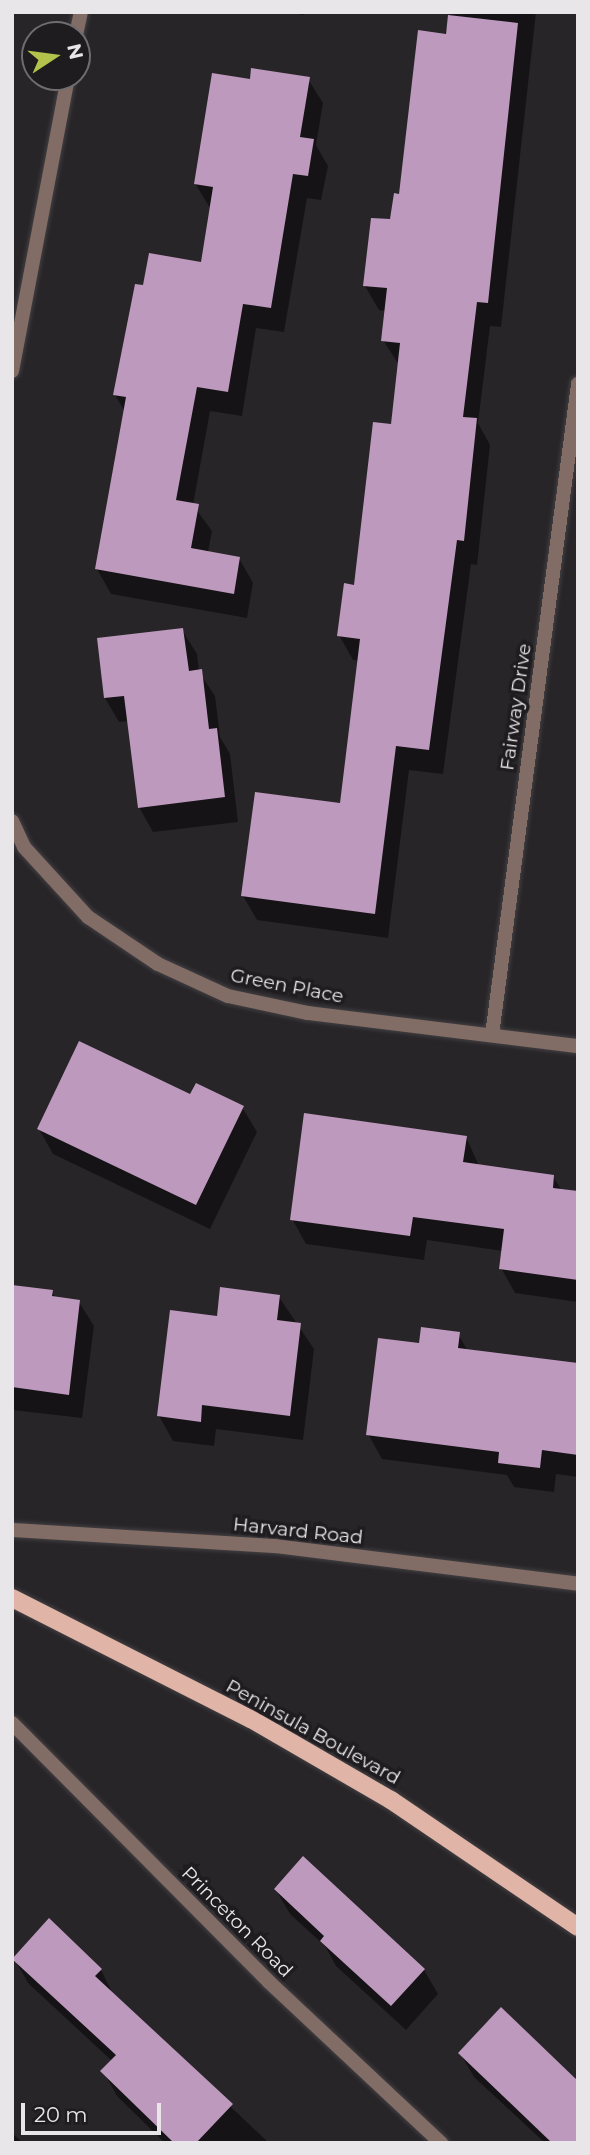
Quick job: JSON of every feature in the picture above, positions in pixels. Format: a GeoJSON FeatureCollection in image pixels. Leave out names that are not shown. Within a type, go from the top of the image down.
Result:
{"type":"FeatureCollection","features":[{"type":"Feature","properties":{"kind":"main road","name":"Peninsula Boulevard"},"geometry":{"type":"LineString","coordinates":[[12,1598],[251,1718],[368,1786],[578,1927]]}},
{"type":"Feature","properties":{"kind":"street"},"geometry":{"type":"LineString","coordinates":[[12,371],[65,91]]}},
{"type":"Feature","properties":{"kind":"street","name":"Fairway Drive"},"geometry":{"type":"LineString","coordinates":[[492,1035],[578,384]]}},
{"type":"Feature","properties":{"kind":"street","name":"Green Place"},"geometry":{"type":"LineString","coordinates":[[12,821],[24,846],[88,917],[158,964],[228,996],[308,1013],[578,1046]]}},
{"type":"Feature","properties":{"kind":"street","name":"Harvard Road"},"geometry":{"type":"LineString","coordinates":[[12,1530],[275,1546],[578,1584]]}},
{"type":"Feature","properties":{"kind":"street","name":"Princeton Road"},"geometry":{"type":"LineString","coordinates":[[12,1723],[269,1982],[441,2143]]}},
{"type":"Feature","properties":{"kind":"building"},"geometry":{"type":"Polygon","coordinates":[[[448,15],[518,23],[488,303],[477,302],[463,417],[477,418],[464,541],[457,540],[429,750],[396,746],[375,914],[241,896],[255,792],[340,803],[360,639],[337,636],[344,583],[354,585],[373,422],[391,424],[400,343],[381,341],[387,288],[363,286],[371,218],[390,219],[394,193],[399,194],[418,30],[446,34],[448,15]]]}},
{"type":"Feature","properties":{"kind":"building"},"geometry":{"type":"Polygon","coordinates":[[[251,68],[310,77],[300,137],[314,139],[308,176],[293,174],[271,308],[243,304],[228,392],[197,387],[176,500],[199,504],[191,548],[240,557],[234,594],[95,569],[126,397],[113,395],[135,284],[143,285],[149,253],[201,262],[213,187],[194,184],[212,73],[250,79],[251,68]]]}},
{"type":"Feature","properties":{"kind":"building"},"geometry":{"type":"Polygon","coordinates":[[[183,628],[189,671],[202,669],[209,729],[217,728],[225,797],[138,808],[124,696],[104,698],[97,638],[183,628]]]}},
{"type":"Feature","properties":{"kind":"building"},"geometry":{"type":"Polygon","coordinates":[[[79,1041],[190,1094],[196,1083],[244,1106],[196,1205],[37,1129],[79,1041]]]}},
{"type":"Feature","properties":{"kind":"building"},"geometry":{"type":"Polygon","coordinates":[[[304,1113],[467,1136],[463,1162],[554,1175],[553,1188],[578,1191],[578,1280],[499,1269],[504,1229],[413,1217],[410,1236],[290,1220],[304,1113]]]}},
{"type":"Feature","properties":{"kind":"building"},"geometry":{"type":"Polygon","coordinates":[[[12,1285],[53,1290],[52,1296],[80,1300],[69,1395],[12,1387],[12,1285]]]}},
{"type":"Feature","properties":{"kind":"building"},"geometry":{"type":"Polygon","coordinates":[[[220,1287],[280,1295],[277,1320],[301,1323],[290,1416],[202,1405],[201,1422],[157,1416],[170,1310],[217,1316],[220,1287]]]}},
{"type":"Feature","properties":{"kind":"building"},"geometry":{"type":"Polygon","coordinates":[[[421,1327],[460,1332],[458,1348],[578,1363],[578,1455],[542,1450],[540,1468],[498,1463],[499,1452],[366,1435],[378,1338],[419,1343],[421,1327]]]}},
{"type":"Feature","properties":{"kind":"building"},"geometry":{"type":"Polygon","coordinates":[[[303,1856],[425,1969],[391,2006],[320,1941],[324,1936],[274,1889],[303,1856]]]}},
{"type":"Feature","properties":{"kind":"building"},"geometry":{"type":"Polygon","coordinates":[[[49,1918],[102,1969],[95,1976],[233,2104],[196,2143],[174,2143],[100,2071],[116,2055],[12,1959],[49,1918]]]}},
{"type":"Feature","properties":{"kind":"building"},"geometry":{"type":"Polygon","coordinates":[[[501,2007],[578,2081],[578,2143],[552,2143],[458,2053],[501,2007]]]}}]}
